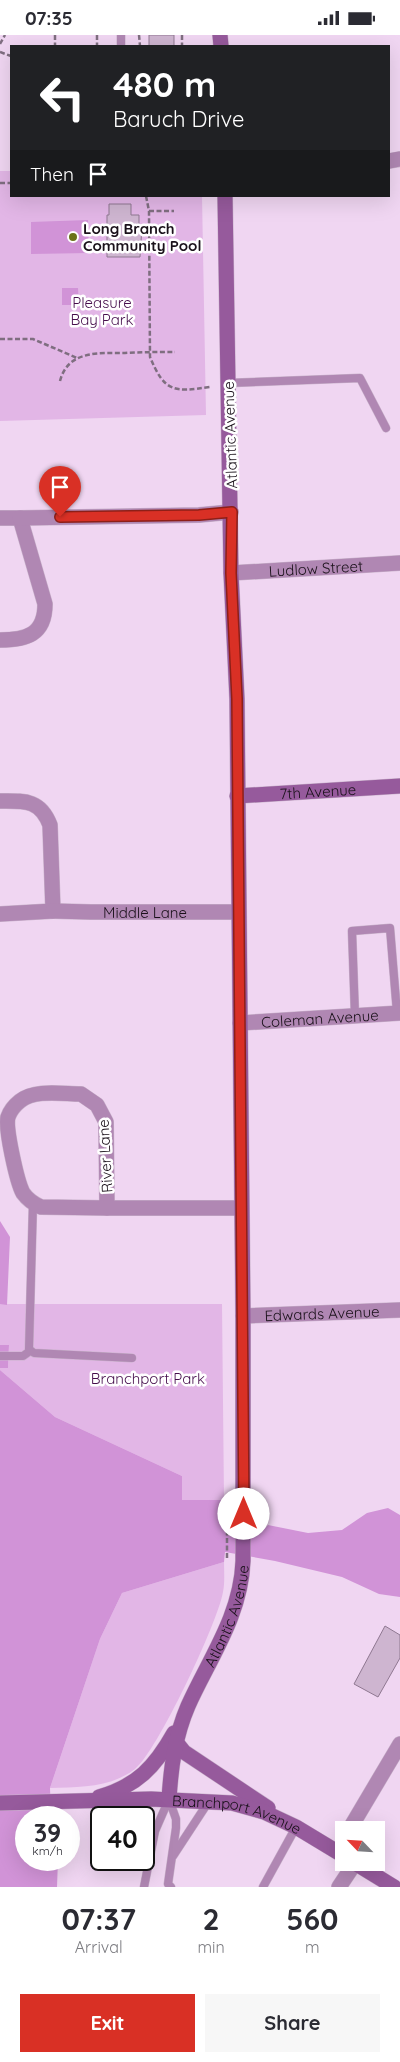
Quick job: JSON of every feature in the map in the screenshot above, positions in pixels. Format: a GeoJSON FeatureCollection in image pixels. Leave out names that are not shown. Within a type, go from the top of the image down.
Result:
{"type":"FeatureCollection","features":[{"type":"Feature","properties":{"kind":"street","name":"Atlantic Avenue"},"geometry":{"type":"LineString","coordinates":[[169,1799],[176,1742],[189,1705],[224,1638],[237,1597],[243,1561],[243,1316],[237,699],[231,573],[232,512],[225,197]]}},
{"type":"Feature","properties":{"kind":"street"},"geometry":{"type":"LineString","coordinates":[[0,518],[199,515],[232,512]]}},
{"type":"Feature","properties":{"kind":"street"},"geometry":{"type":"LineString","coordinates":[[0,640],[20,640],[31,635],[42,623],[45,614],[45,604],[20,518]]}},
{"type":"Feature","properties":{"kind":"street","name":"Ludlow Street"},"geometry":{"type":"LineString","coordinates":[[231,573],[400,563]]}},
{"type":"Feature","properties":{"kind":"street","name":"7th Avenue"},"geometry":{"type":"LineString","coordinates":[[237,796],[400,786]]}},
{"type":"Feature","properties":{"kind":"street"},"geometry":{"type":"LineString","coordinates":[[0,801],[30,802],[39,807],[46,816],[50,825],[53,911]]}},
{"type":"Feature","properties":{"kind":"street","name":"Middle Lane"},"geometry":{"type":"LineString","coordinates":[[0,914],[53,911],[238,912]]}},
{"type":"Feature","properties":{"kind":"street","name":"Coleman Avenue"},"geometry":{"type":"LineString","coordinates":[[240,1023],[398,1013]]}},
{"type":"Feature","properties":{"kind":"street","name":"River Lane"},"geometry":{"type":"LineString","coordinates":[[107,1208],[106,1122],[97,1105],[81,1094],[34,1095],[20,1100],[12,1109],[8,1118],[7,1130],[21,1188],[32,1203],[48,1208],[107,1208],[242,1208]]}},
{"type":"Feature","properties":{"kind":"street","name":"Edwards Avenue"},"geometry":{"type":"LineString","coordinates":[[243,1316],[400,1310]]}},
{"type":"Feature","properties":{"kind":"street"},"geometry":{"type":"LineString","coordinates":[[82,1801],[114,1793],[144,1775],[166,1747],[189,1705]]}},
{"type":"Feature","properties":{"kind":"street"},"geometry":{"type":"LineString","coordinates":[[176,1742],[184,1752],[296,1827]]}},
{"type":"Feature","properties":{"kind":"street"},"geometry":{"type":"LineString","coordinates":[[354,1821],[400,1744]]}},
{"type":"Feature","properties":{"kind":"street","name":"Branchport Avenue"},"geometry":{"type":"LineString","coordinates":[[0,1803],[169,1799],[244,1805],[296,1827],[335,1851]]}},
{"type":"Feature","properties":{"kind":"street"},"geometry":{"type":"LineString","coordinates":[[339,1887],[350,1871]]}},
{"type":"Feature","properties":{"kind":"street"},"geometry":{"type":"LineString","coordinates":[[368,1871],[394,1887]]}},
{"type":"Feature","properties":{"kind":"lane"},"geometry":{"type":"LineString","coordinates":[[228,383],[360,378],[386,427]]}},
{"type":"Feature","properties":{"kind":"lane"},"geometry":{"type":"LineString","coordinates":[[355,1016],[352,931],[390,927],[398,1013]]}},
{"type":"Feature","properties":{"kind":"lane"},"geometry":{"type":"LineString","coordinates":[[32,1203],[28,1346],[30,1351],[34,1353],[132,1358]]}},
{"type":"Feature","properties":{"kind":"lane"},"geometry":{"type":"LineString","coordinates":[[0,1356],[23,1356],[30,1351]]}},
{"type":"Feature","properties":{"kind":"lane","name":"Atlantic Avenue"},"geometry":{"type":"LineString","coordinates":[[169,1799],[176,1819],[168,1884],[171,1887]]}},
{"type":"Feature","properties":{"kind":"lane","name":"Atlantic Avenue"},"geometry":{"type":"LineString","coordinates":[[144,1887],[155,1831],[169,1799]]}},
{"type":"Feature","properties":{"kind":"lane"},"geometry":{"type":"LineString","coordinates":[[172,1858],[209,1801]]}},
{"type":"Feature","properties":{"kind":"lane"},"geometry":{"type":"LineString","coordinates":[[262,1887],[296,1827]]}},
{"type":"Feature","properties":{"kind":"path"},"geometry":{"type":"LineString","coordinates":[[0,45],[5,35]]}},
{"type":"Feature","properties":{"kind":"path"},"geometry":{"type":"LineString","coordinates":[[146,197],[150,211],[149,353],[158,376],[169,386],[186,390],[210,387]]}},
{"type":"Feature","properties":{"kind":"path"},"geometry":{"type":"LineString","coordinates":[[150,211],[174,211]]}},
{"type":"Feature","properties":{"kind":"path"},"geometry":{"type":"LineString","coordinates":[[0,339],[32,339],[77,358]]}},
{"type":"Feature","properties":{"kind":"path"},"geometry":{"type":"LineString","coordinates":[[60,381],[62,373],[77,358],[100,352],[176,352]]}},
{"type":"Feature","properties":{"kind":"path"},"geometry":{"type":"LineString","coordinates":[[227,1525],[227,1558]]}},
{"type":"Feature","properties":{"kind":"green space","name":"Pleasure Bay Park"},"geometry":{"type":"Polygon","coordinates":[[[0,171],[10,171],[10,197],[202,197],[206,415],[0,421],[0,171]]]}},
{"type":"Feature","properties":{"kind":"green space","name":"Branchport Park"},"geometry":{"type":"Polygon","coordinates":[[[0,1304],[222,1304],[224,1500],[181,1500],[182,1476],[55,1417],[0,1370],[0,1368],[8,1368],[9,1346],[0,1345],[0,1304]]]}},
{"type":"Feature","properties":{"kind":"green space"},"geometry":{"type":"Polygon","coordinates":[[[224,1562],[223,1592],[219,1608],[199,1657],[171,1713],[145,1758],[135,1769],[115,1780],[94,1785],[50,1788],[100,1639],[122,1593],[224,1562]]]}},
{"type":"Feature","properties":{"kind":"shaded area"},"geometry":{"type":"Polygon","coordinates":[[[88,220],[89,253],[31,254],[31,222],[88,220]]]}},
{"type":"Feature","properties":{"kind":"shaded area"},"geometry":{"type":"Polygon","coordinates":[[[62,288],[78,288],[79,305],[62,305],[62,288]]]}},
{"type":"Feature","properties":{"kind":"shaded area"},"geometry":{"type":"Polygon","coordinates":[[[0,1221],[10,1237],[7,1305],[0,1304],[0,1221]]]}},
{"type":"Feature","properties":{"kind":"shaded area"},"geometry":{"type":"Polygon","coordinates":[[[0,1345],[9,1345],[8,1368],[0,1368],[0,1345]]]}},
{"type":"Feature","properties":{"kind":"shaded area"},"geometry":{"type":"Polygon","coordinates":[[[0,1370],[55,1417],[182,1476],[182,1500],[224,1500],[224,1529],[261,1532],[268,1525],[308,1533],[342,1530],[367,1513],[388,1508],[400,1515],[400,1597],[379,1594],[342,1577],[275,1561],[225,1552],[224,1562],[122,1593],[100,1639],[50,1788],[51,1806],[15,1806],[15,1871],[58,1871],[57,1887],[0,1887],[0,1370]]]}},
{"type":"Feature","properties":{"kind":"building"},"geometry":{"type":"Polygon","coordinates":[[[149,35],[174,35],[174,45],[149,45],[149,35]]]}},
{"type":"Feature","properties":{"kind":"building"},"geometry":{"type":"Polygon","coordinates":[[[109,204],[131,204],[131,215],[139,215],[139,227],[142,227],[140,257],[107,257],[107,215],[109,215],[109,204]]]}},
{"type":"Feature","properties":{"kind":"building"},"geometry":{"type":"Polygon","coordinates":[[[385,1626],[400,1635],[400,1658],[378,1697],[354,1684],[385,1626]]]}},
{"type":"Feature","properties":{"kind":"place","name":"Long Branch Community Pool"},"geometry":{"type":"Point","coordinates":[73,237]}},
{"type":"Feature","properties":{"kind":"route"},"geometry":{"type":"LineString","coordinates":[[60,517],[199,515],[232,512],[231,573],[237,699],[244,1514]]}}]}
